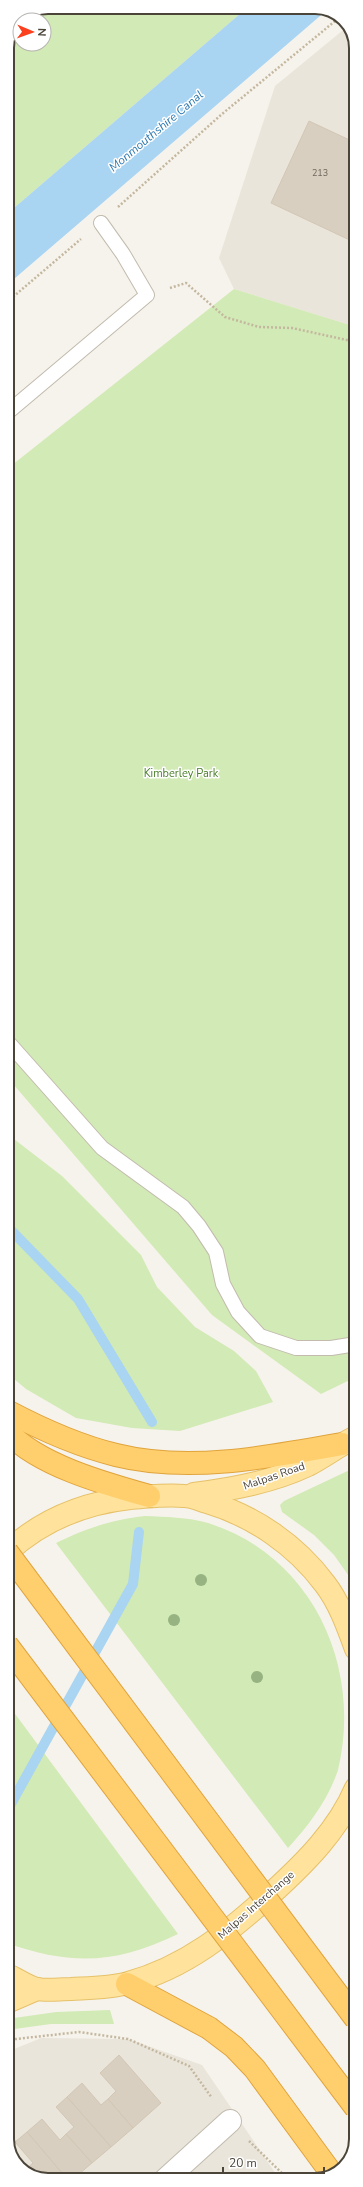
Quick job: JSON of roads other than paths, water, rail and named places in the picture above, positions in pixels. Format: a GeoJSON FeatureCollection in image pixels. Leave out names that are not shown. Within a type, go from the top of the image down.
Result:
{"type":"FeatureCollection","features":[{"type":"Feature","properties":{"kind":"highway"},"geometry":{"type":"LineString","coordinates":[[14,1414],[63,1437],[117,1456],[171,1463],[258,1459],[349,1441]]}},
{"type":"Feature","properties":{"kind":"highway"},"geometry":{"type":"LineString","coordinates":[[14,1438],[50,1462],[98,1481],[149,1496]]}},
{"type":"Feature","properties":{"kind":"highway"},"geometry":{"type":"LineString","coordinates":[[14,1561],[349,2009]]}},
{"type":"Feature","properties":{"kind":"highway"},"geometry":{"type":"LineString","coordinates":[[14,1654],[349,2099]]}},
{"type":"Feature","properties":{"kind":"highway"},"geometry":{"type":"LineString","coordinates":[[127,1984],[209,2028],[234,2047],[256,2069],[329,2170]]}},
{"type":"Feature","properties":{"kind":"main road","name":"Malpas Road"},"geometry":{"type":"LineString","coordinates":[[185,1496],[233,1489],[269,1479],[308,1465],[349,1441]]}},
{"type":"Feature","properties":{"kind":"main road"},"geometry":{"type":"LineString","coordinates":[[14,1547],[46,1524],[75,1509],[107,1501],[149,1496],[185,1496],[225,1507],[254,1522],[281,1539],[305,1560],[326,1585],[349,1631]]}},
{"type":"Feature","properties":{"kind":"main road","name":"Malpas Interchange"},"geometry":{"type":"LineString","coordinates":[[14,1978],[38,1989],[83,1989],[127,1984],[164,1970],[193,1955],[232,1929],[303,1865],[321,1845],[349,1805]]}},
{"type":"Feature","properties":{"kind":"main road"},"geometry":{"type":"LineString","coordinates":[[14,1999],[38,1989]]}},
{"type":"Feature","properties":{"kind":"street"},"geometry":{"type":"LineString","coordinates":[[173,2173],[230,2121]]}},
{"type":"Feature","properties":{"kind":"lane"},"geometry":{"type":"LineString","coordinates":[[14,407],[147,295],[123,254],[101,223]]}},
{"type":"Feature","properties":{"kind":"lane"},"geometry":{"type":"LineString","coordinates":[[14,1049],[102,1148],[183,1207],[199,1226],[216,1252],[224,1284],[238,1312],[260,1336],[296,1348],[331,1348],[349,1345]]}},
{"type":"Feature","properties":{"kind":"water","name":"Monmouthshire Canal"},"geometry":{"type":"Polygon","coordinates":[[[240,14],[322,15],[14,279],[14,208],[240,14]]]}},
{"type":"Feature","properties":{"kind":"waterway"},"geometry":{"type":"LineString","coordinates":[[14,1233],[78,1299],[152,1422]]}},
{"type":"Feature","properties":{"kind":"waterway"},"geometry":{"type":"LineString","coordinates":[[14,1798],[133,1584],[139,1532]]}},
{"type":"Feature","properties":{"kind":"park label","name":"Kimberley Park"},"geometry":{"type":"Point","coordinates":[181,773]}}]}
